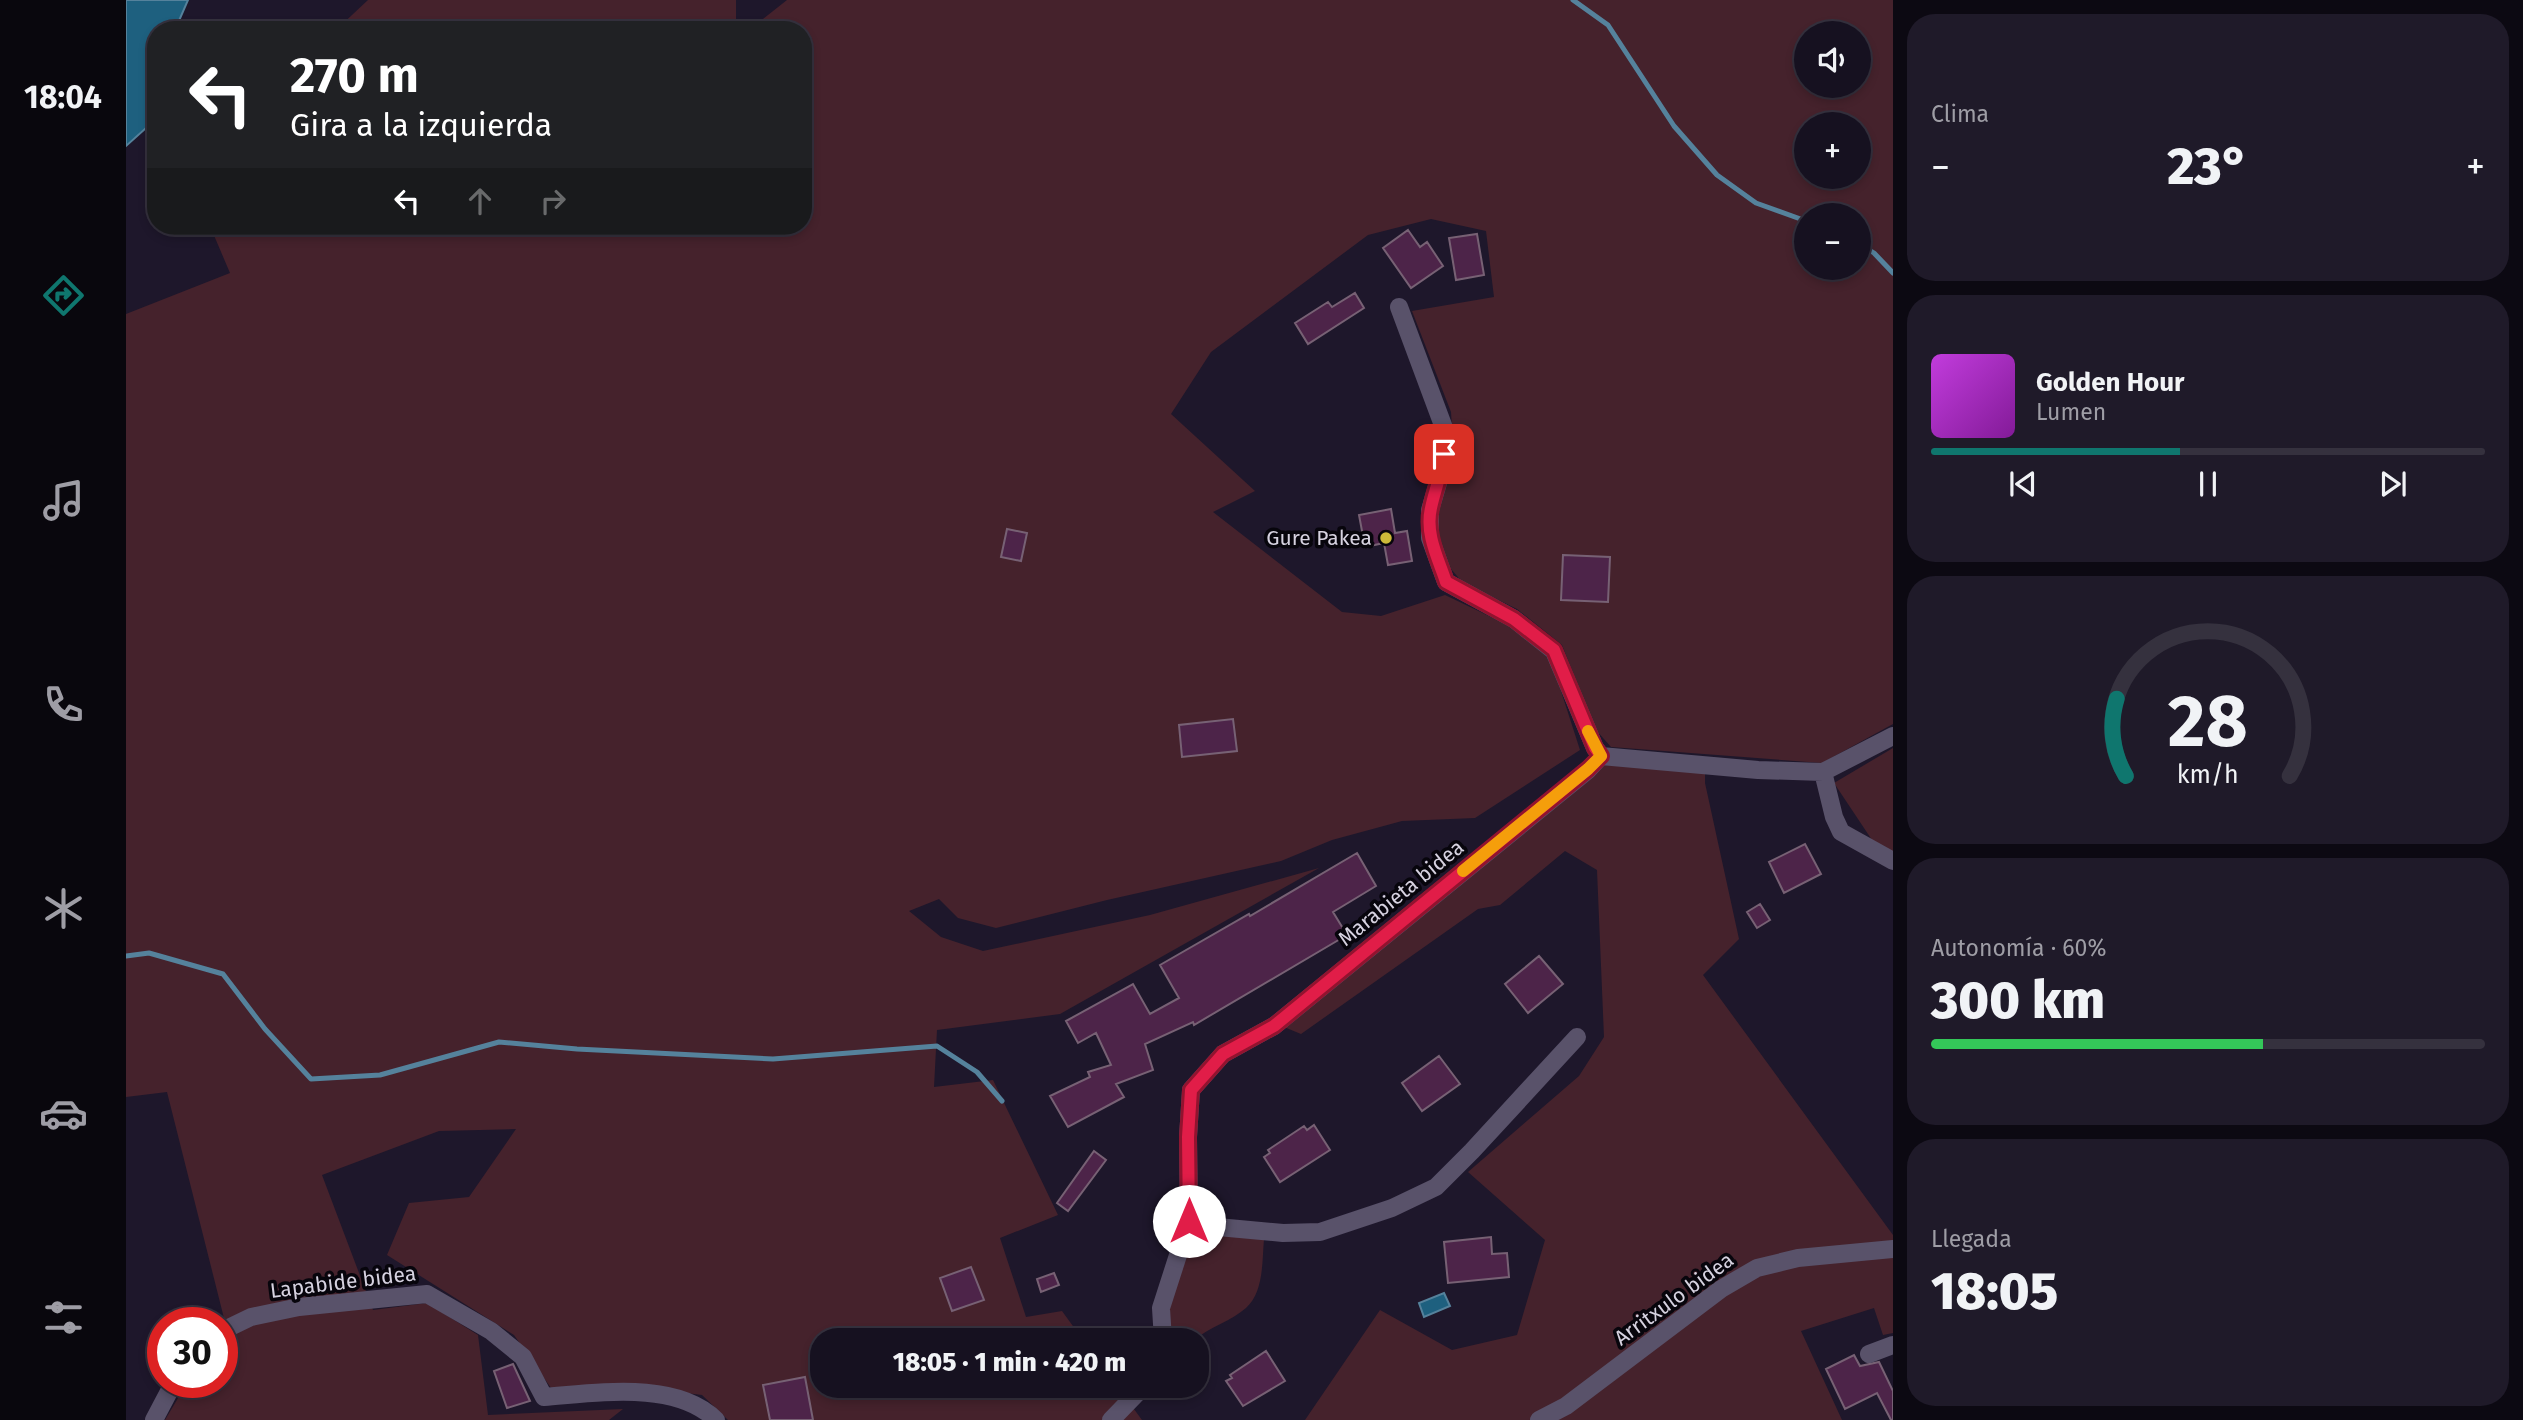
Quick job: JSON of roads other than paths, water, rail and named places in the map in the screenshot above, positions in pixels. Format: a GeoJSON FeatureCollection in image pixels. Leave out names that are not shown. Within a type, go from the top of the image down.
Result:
{"type":"FeatureCollection","features":[{"type":"Feature","properties":{"kind":"street"},"geometry":{"type":"LineString","coordinates":[[1399,307],[1447,436],[1441,473],[1430,510],[1430,538],[1446,582],[1514,619],[1554,650],[1595,748],[1601,756],[1758,770],[1824,772],[1893,736]]}},
{"type":"Feature","properties":{"kind":"street","name":"Marabieta bidea"},"geometry":{"type":"LineString","coordinates":[[1162,1328],[1161,1308],[1189,1221],[1188,1137],[1191,1090],[1223,1054],[1274,1026],[1601,756]]}},
{"type":"Feature","properties":{"kind":"street"},"geometry":{"type":"LineString","coordinates":[[1824,772],[1833,817],[1842,832],[1893,861]]}},
{"type":"Feature","properties":{"kind":"street"},"geometry":{"type":"LineString","coordinates":[[1189,1221],[1196,1225],[1259,1232],[1320,1232],[1392,1208],[1436,1187],[1577,1037]]}},
{"type":"Feature","properties":{"kind":"street","name":"Arritxulo bidea"},"geometry":{"type":"LineString","coordinates":[[1539,1420],[1566,1406],[1721,1289],[1757,1268],[1798,1258],[1893,1249]]}},
{"type":"Feature","properties":{"kind":"street","name":"Lapabide bidea"},"geometry":{"type":"LineString","coordinates":[[238,1323],[251,1317],[299,1307],[427,1294],[491,1331],[523,1357],[544,1397],[617,1391],[679,1397],[707,1411],[716,1420]]}},
{"type":"Feature","properties":{"kind":"street"},"geometry":{"type":"LineString","coordinates":[[1869,1354],[1893,1345]]}},
{"type":"Feature","properties":{"kind":"street"},"geometry":{"type":"LineString","coordinates":[[154,1420],[166,1398]]}},
{"type":"Feature","properties":{"kind":"street"},"geometry":{"type":"LineString","coordinates":[[1111,1420],[1132,1398]]}},
{"type":"Feature","properties":{"kind":"water"},"geometry":{"type":"Polygon","coordinates":[[[126,0],[188,0],[179,21],[147,21],[147,127],[126,146],[126,0]]]}},
{"type":"Feature","properties":{"kind":"water"},"geometry":{"type":"Polygon","coordinates":[[[1444,1293],[1450,1306],[1424,1317],[1419,1303],[1444,1293]]]}},
{"type":"Feature","properties":{"kind":"waterway"},"geometry":{"type":"LineString","coordinates":[[1573,0],[1608,25],[1674,126],[1717,175],[1756,203],[1794,217]]}},
{"type":"Feature","properties":{"kind":"waterway"},"geometry":{"type":"LineString","coordinates":[[1871,251],[1893,273]]}},
{"type":"Feature","properties":{"kind":"waterway"},"geometry":{"type":"LineString","coordinates":[[126,956],[149,953],[223,974],[265,1029],[311,1079],[380,1075],[499,1042],[577,1049],[773,1059],[937,1046],[977,1072],[1002,1101]]}},
{"type":"Feature","properties":{"kind":"place","name":"Gure Pakea"},"geometry":{"type":"Point","coordinates":[1386,538]}}]}
